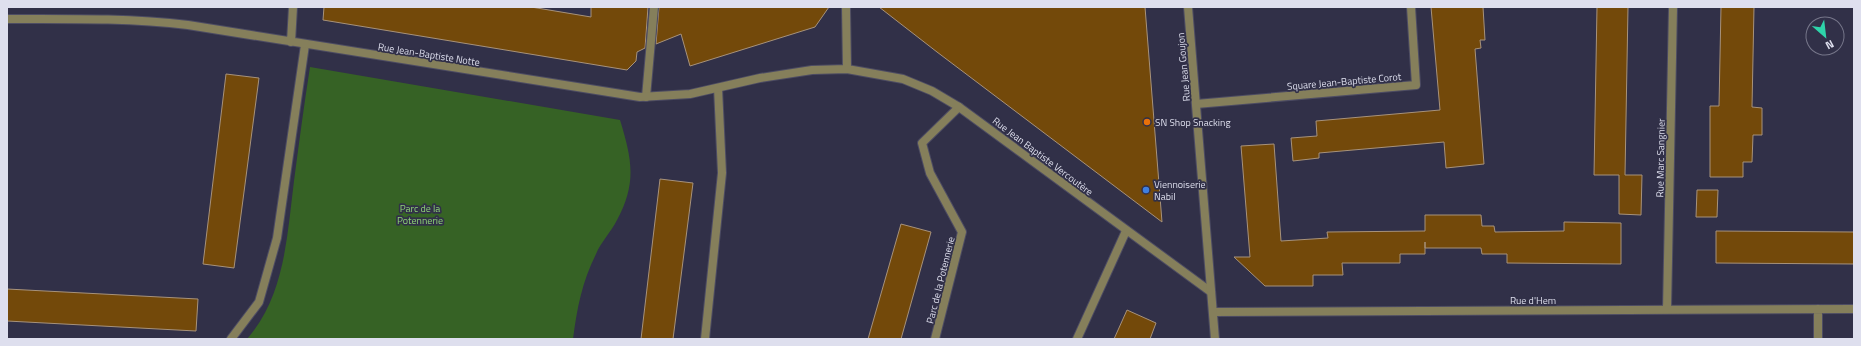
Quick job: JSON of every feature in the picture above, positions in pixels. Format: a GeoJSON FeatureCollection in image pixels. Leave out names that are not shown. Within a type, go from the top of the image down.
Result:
{"type":"FeatureCollection","features":[{"type":"Feature","properties":{"kind":"street"},"geometry":{"type":"LineString","coordinates":[[291,42],[293,7]]}},
{"type":"Feature","properties":{"kind":"street"},"geometry":{"type":"LineString","coordinates":[[646,97],[654,7]]}},
{"type":"Feature","properties":{"kind":"street"},"geometry":{"type":"LineString","coordinates":[[846,7],[847,69]]}},
{"type":"Feature","properties":{"kind":"street","name":"Rue Jean Goujon"},"geometry":{"type":"LineString","coordinates":[[1188,7],[1215,339]]}},
{"type":"Feature","properties":{"kind":"street","name":"Square Jean-Baptiste Corot"},"geometry":{"type":"LineString","coordinates":[[1196,104],[1416,85],[1411,7]]}},
{"type":"Feature","properties":{"kind":"street","name":"Rue Marc Sangnier"},"geometry":{"type":"LineString","coordinates":[[1667,310],[1673,7]]}},
{"type":"Feature","properties":{"kind":"street","name":"Rue Jean-Baptiste Notte"},"geometry":{"type":"LineString","coordinates":[[7,19],[155,21],[614,94],[646,97],[690,94],[760,78],[812,70],[847,69]]}},
{"type":"Feature","properties":{"kind":"street"},"geometry":{"type":"LineString","coordinates":[[231,339],[259,302],[277,238],[305,45]]}},
{"type":"Feature","properties":{"kind":"street","name":"Rue Jean Baptiste Vercoutère"},"geometry":{"type":"LineString","coordinates":[[847,69],[903,79],[932,91],[959,107],[1211,292]]}},
{"type":"Feature","properties":{"kind":"street"},"geometry":{"type":"LineString","coordinates":[[705,339],[722,173],[718,88]]}},
{"type":"Feature","properties":{"kind":"street","name":"Parc de la Potennerie"},"geometry":{"type":"LineString","coordinates":[[935,339],[962,232],[930,174],[922,143],[959,107]]}},
{"type":"Feature","properties":{"kind":"street"},"geometry":{"type":"LineString","coordinates":[[1078,339],[1126,231]]}},
{"type":"Feature","properties":{"kind":"street"},"geometry":{"type":"LineString","coordinates":[[1818,310],[1818,339]]}},
{"type":"Feature","properties":{"kind":"street","name":"Rue d'Hem"},"geometry":{"type":"LineString","coordinates":[[1213,312],[1854,310]]}},
{"type":"Feature","properties":{"kind":"green space","name":"Parc de la Potennerie"},"geometry":{"type":"Polygon","coordinates":[[[310,67],[620,120],[630,159],[630,182],[628,194],[617,220],[603,241],[591,264],[578,306],[573,339],[247,339],[260,322],[269,304],[277,285],[282,264],[310,67]]]}},
{"type":"Feature","properties":{"kind":"building"},"geometry":{"type":"Polygon","coordinates":[[[324,7],[531,7],[591,17],[591,7],[648,7],[645,48],[637,52],[636,61],[627,70],[323,20],[324,7]]]}},
{"type":"Feature","properties":{"kind":"building"},"geometry":{"type":"Polygon","coordinates":[[[659,7],[829,7],[815,27],[690,66],[681,34],[656,44],[659,7]]]}},
{"type":"Feature","properties":{"kind":"building"},"geometry":{"type":"Polygon","coordinates":[[[879,7],[1145,7],[1162,222],[937,52],[879,7]]]}},
{"type":"Feature","properties":{"kind":"building"},"geometry":{"type":"Polygon","coordinates":[[[1431,7],[1483,7],[1485,40],[1480,40],[1481,48],[1475,49],[1484,164],[1446,168],[1444,142],[1319,153],[1319,158],[1293,161],[1291,138],[1317,136],[1316,121],[1440,110],[1431,7]]]}},
{"type":"Feature","properties":{"kind":"building"},"geometry":{"type":"Polygon","coordinates":[[[1597,7],[1628,7],[1625,175],[1642,175],[1641,215],[1619,214],[1619,175],[1594,175],[1597,7]]]}},
{"type":"Feature","properties":{"kind":"building"},"geometry":{"type":"Polygon","coordinates":[[[1721,7],[1754,7],[1752,107],[1762,108],[1762,135],[1753,135],[1752,162],[1743,162],[1743,177],[1710,177],[1710,106],[1719,106],[1721,7]]]}},
{"type":"Feature","properties":{"kind":"building"},"geometry":{"type":"Polygon","coordinates":[[[226,74],[259,78],[234,268],[203,264],[226,74]]]}},
{"type":"Feature","properties":{"kind":"building"},"geometry":{"type":"Polygon","coordinates":[[[1274,144],[1281,241],[1328,238],[1327,232],[1425,231],[1425,215],[1481,215],[1482,226],[1494,226],[1495,232],[1564,231],[1564,222],[1621,223],[1621,264],[1507,263],[1507,254],[1482,254],[1481,248],[1425,248],[1425,254],[1400,254],[1400,263],[1342,263],[1343,275],[1313,275],[1313,286],[1265,286],[1234,257],[1250,257],[1241,146],[1274,144]]]}},
{"type":"Feature","properties":{"kind":"building"},"geometry":{"type":"Polygon","coordinates":[[[660,179],[693,183],[673,339],[641,339],[660,179]]]}},
{"type":"Feature","properties":{"kind":"building"},"geometry":{"type":"Polygon","coordinates":[[[1697,190],[1718,190],[1717,217],[1696,217],[1697,190]]]}},
{"type":"Feature","properties":{"kind":"building"},"geometry":{"type":"Polygon","coordinates":[[[901,224],[931,232],[901,339],[868,339],[901,224]]]}},
{"type":"Feature","properties":{"kind":"building"},"geometry":{"type":"Polygon","coordinates":[[[1716,231],[1854,232],[1854,264],[1716,263],[1716,231]]]}},
{"type":"Feature","properties":{"kind":"building"},"geometry":{"type":"Polygon","coordinates":[[[7,289],[198,299],[196,331],[7,321],[7,289]]]}},
{"type":"Feature","properties":{"kind":"building"},"geometry":{"type":"Polygon","coordinates":[[[1127,310],[1156,323],[1150,339],[1114,339],[1127,310]]]}},
{"type":"Feature","properties":{"kind":"place","name":"SN Shop Snacking"},"geometry":{"type":"Point","coordinates":[1147,122]}},
{"type":"Feature","properties":{"kind":"place","name":"Viennoiserie Nabil"},"geometry":{"type":"Point","coordinates":[1146,190]}}]}
